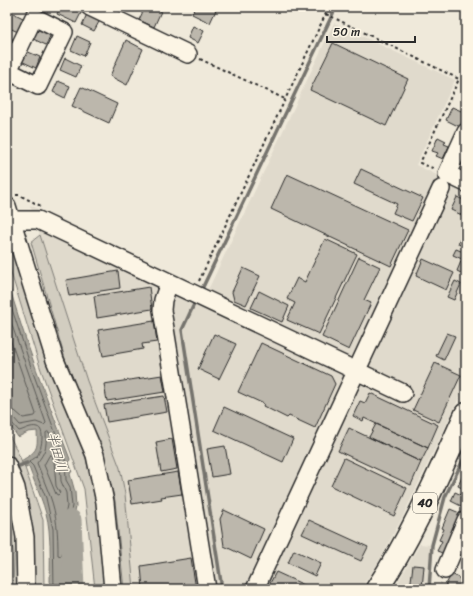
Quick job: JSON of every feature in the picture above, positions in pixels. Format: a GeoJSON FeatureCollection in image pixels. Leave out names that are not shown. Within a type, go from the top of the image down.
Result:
{"type":"FeatureCollection","features":[{"type":"Feature","properties":{"kind":"main road","name":"40"},"geometry":{"type":"LineString","coordinates":[[377,589],[387,575],[422,508],[466,414]]}},
{"type":"Feature","properties":{"kind":"street"},"geometry":{"type":"LineString","coordinates":[[90,7],[188,54]]}},
{"type":"Feature","properties":{"kind":"street"},"geometry":{"type":"LineString","coordinates":[[254,589],[466,132]]}},
{"type":"Feature","properties":{"kind":"street"},"geometry":{"type":"LineString","coordinates":[[444,182],[466,183]]}},
{"type":"Feature","properties":{"kind":"street"},"geometry":{"type":"LineString","coordinates":[[10,207],[169,283],[196,290],[356,371],[403,393]]}},
{"type":"Feature","properties":{"kind":"street"},"geometry":{"type":"LineString","coordinates":[[10,207],[55,360],[95,455],[105,502],[113,589]]}},
{"type":"Feature","properties":{"kind":"street"},"geometry":{"type":"LineString","coordinates":[[169,283],[162,310],[207,589]]}},
{"type":"Feature","properties":{"kind":"street"},"geometry":{"type":"LineString","coordinates":[[7,466],[16,488],[25,537],[26,589]]}},
{"type":"Feature","properties":{"kind":"street"},"geometry":{"type":"LineString","coordinates":[[445,570],[466,520]]}},
{"type":"Feature","properties":{"kind":"path"},"geometry":{"type":"LineString","coordinates":[[196,290],[329,7]]}},
{"type":"Feature","properties":{"kind":"path"},"geometry":{"type":"LineString","coordinates":[[326,14],[459,79],[420,163],[444,182]]}},
{"type":"Feature","properties":{"kind":"path"},"geometry":{"type":"LineString","coordinates":[[188,54],[285,100]]}},
{"type":"Feature","properties":{"kind":"path"},"geometry":{"type":"LineString","coordinates":[[10,207],[19,195],[41,206]]}},
{"type":"Feature","properties":{"kind":"shaded area"},"geometry":{"type":"Polygon","coordinates":[[[334,23],[455,80],[416,165],[466,189],[466,383],[402,518],[377,565],[360,589],[134,589],[125,494],[120,468],[87,381],[30,205],[208,290],[334,23]]]}},
{"type":"Feature","properties":{"kind":"shaded area"},"geometry":{"type":"Polygon","coordinates":[[[7,225],[47,362],[85,454],[97,508],[105,589],[95,589],[84,489],[40,367],[7,260],[7,225]]]}},
{"type":"Feature","properties":{"kind":"shaded area"},"geometry":{"type":"Polygon","coordinates":[[[40,235],[87,381],[120,468],[125,494],[134,589],[124,589],[115,501],[104,456],[66,362],[31,242],[40,235]]]}},
{"type":"Feature","properties":{"kind":"shaded area"},"geometry":{"type":"Polygon","coordinates":[[[7,430],[25,468],[43,520],[44,589],[13,589],[14,556],[7,518],[7,430]]]}},
{"type":"Feature","properties":{"kind":"shaded area"},"geometry":{"type":"Polygon","coordinates":[[[420,544],[430,545],[428,589],[394,589],[420,544]]]}},
{"type":"Feature","properties":{"kind":"water"},"geometry":{"type":"Polygon","coordinates":[[[7,278],[28,347],[70,459],[69,463],[72,471],[70,474],[75,492],[76,506],[74,517],[76,523],[68,571],[71,589],[50,589],[50,537],[46,513],[29,467],[25,468],[21,461],[30,455],[37,446],[37,431],[28,432],[18,437],[7,421],[7,278]]]}},
{"type":"Feature","properties":{"kind":"building"},"geometry":{"type":"Polygon","coordinates":[[[60,7],[73,7],[82,11],[76,23],[57,14],[60,7]]]}},
{"type":"Feature","properties":{"kind":"building"},"geometry":{"type":"Polygon","coordinates":[[[145,7],[163,7],[154,27],[139,20],[145,7]]]}},
{"type":"Feature","properties":{"kind":"building"},"geometry":{"type":"Polygon","coordinates":[[[195,7],[217,8],[210,23],[192,14],[195,7]]]}},
{"type":"Feature","properties":{"kind":"building"},"geometry":{"type":"Polygon","coordinates":[[[7,10],[25,19],[18,32],[7,27],[7,10]]]}},
{"type":"Feature","properties":{"kind":"building"},"geometry":{"type":"Polygon","coordinates":[[[87,14],[100,20],[94,31],[82,25],[87,14]]]}},
{"type":"Feature","properties":{"kind":"building"},"geometry":{"type":"Polygon","coordinates":[[[193,26],[204,31],[198,43],[188,38],[193,26]]]}},
{"type":"Feature","properties":{"kind":"building"},"geometry":{"type":"Polygon","coordinates":[[[36,27],[51,34],[46,45],[31,38],[36,27]]]}},
{"type":"Feature","properties":{"kind":"building"},"geometry":{"type":"Polygon","coordinates":[[[7,36],[14,40],[8,51],[7,51],[7,36]]]}},
{"type":"Feature","properties":{"kind":"building"},"geometry":{"type":"Polygon","coordinates":[[[77,36],[90,42],[84,56],[71,50],[77,36]]]}},
{"type":"Feature","properties":{"kind":"building"},"geometry":{"type":"Polygon","coordinates":[[[126,40],[143,49],[127,85],[110,76],[126,40]]]}},
{"type":"Feature","properties":{"kind":"building"},"geometry":{"type":"Polygon","coordinates":[[[333,43],[408,79],[386,126],[310,90],[333,43]]]}},
{"type":"Feature","properties":{"kind":"building"},"geometry":{"type":"Polygon","coordinates":[[[26,51],[40,57],[36,68],[21,61],[26,51]]]}},
{"type":"Feature","properties":{"kind":"building"},"geometry":{"type":"Polygon","coordinates":[[[65,58],[81,66],[76,77],[60,70],[65,58]]]}},
{"type":"Feature","properties":{"kind":"building"},"geometry":{"type":"Polygon","coordinates":[[[58,81],[70,86],[65,98],[53,92],[58,81]]]}},
{"type":"Feature","properties":{"kind":"building"},"geometry":{"type":"Polygon","coordinates":[[[81,87],[117,104],[109,123],[72,106],[81,87]]]}},
{"type":"Feature","properties":{"kind":"building"},"geometry":{"type":"Polygon","coordinates":[[[452,107],[466,113],[460,127],[446,120],[452,107]]]}},
{"type":"Feature","properties":{"kind":"building"},"geometry":{"type":"Polygon","coordinates":[[[438,137],[446,141],[444,144],[449,146],[443,159],[436,156],[438,153],[432,151],[438,137]]]}},
{"type":"Feature","properties":{"kind":"building"},"geometry":{"type":"Polygon","coordinates":[[[361,169],[423,198],[412,221],[393,213],[397,204],[354,184],[361,169]]]}},
{"type":"Feature","properties":{"kind":"building"},"geometry":{"type":"Polygon","coordinates":[[[287,174],[408,230],[391,266],[271,209],[287,174]]]}},
{"type":"Feature","properties":{"kind":"building"},"geometry":{"type":"Polygon","coordinates":[[[457,197],[466,201],[466,217],[451,210],[457,197]]]}},
{"type":"Feature","properties":{"kind":"building"},"geometry":{"type":"Polygon","coordinates":[[[466,227],[466,247],[458,244],[466,227]]]}},
{"type":"Feature","properties":{"kind":"building"},"geometry":{"type":"Polygon","coordinates":[[[325,239],[357,254],[319,334],[287,320],[295,303],[287,299],[297,278],[305,282],[325,239]]]}},
{"type":"Feature","properties":{"kind":"building"},"geometry":{"type":"Polygon","coordinates":[[[456,249],[466,253],[465,275],[457,271],[462,259],[453,255],[456,249]]]}},
{"type":"Feature","properties":{"kind":"building"},"geometry":{"type":"Polygon","coordinates":[[[359,257],[380,267],[364,300],[371,303],[349,350],[322,337],[359,257]]]}},
{"type":"Feature","properties":{"kind":"building"},"geometry":{"type":"Polygon","coordinates":[[[423,259],[454,273],[446,290],[416,276],[423,259]]]}},
{"type":"Feature","properties":{"kind":"building"},"geometry":{"type":"Polygon","coordinates":[[[243,268],[260,276],[246,305],[234,300],[232,292],[243,268]]]}},
{"type":"Feature","properties":{"kind":"building"},"geometry":{"type":"Polygon","coordinates":[[[118,271],[120,288],[69,296],[66,280],[118,271]]]}},
{"type":"Feature","properties":{"kind":"building"},"geometry":{"type":"Polygon","coordinates":[[[455,281],[461,284],[454,300],[447,297],[455,281]]]}},
{"type":"Feature","properties":{"kind":"building"},"geometry":{"type":"Polygon","coordinates":[[[149,287],[152,309],[97,318],[94,296],[149,287]]]}},
{"type":"Feature","properties":{"kind":"building"},"geometry":{"type":"Polygon","coordinates":[[[259,291],[289,306],[282,322],[251,308],[259,291]]]}},
{"type":"Feature","properties":{"kind":"building"},"geometry":{"type":"Polygon","coordinates":[[[154,321],[157,342],[142,344],[143,349],[103,356],[98,330],[154,321]]]}},
{"type":"Feature","properties":{"kind":"building"},"geometry":{"type":"Polygon","coordinates":[[[447,333],[455,336],[444,360],[436,356],[447,333]]]}},
{"type":"Feature","properties":{"kind":"building"},"geometry":{"type":"Polygon","coordinates":[[[214,334],[236,344],[219,379],[198,369],[214,334]]]}},
{"type":"Feature","properties":{"kind":"building"},"geometry":{"type":"Polygon","coordinates":[[[261,343],[331,376],[335,384],[315,428],[289,416],[287,418],[263,406],[264,404],[238,392],[261,343]]]}},
{"type":"Feature","properties":{"kind":"building"},"geometry":{"type":"Polygon","coordinates":[[[435,363],[461,375],[439,422],[413,410],[435,363]]]}},
{"type":"Feature","properties":{"kind":"building"},"geometry":{"type":"Polygon","coordinates":[[[162,375],[165,392],[107,401],[104,384],[162,375]]]}},
{"type":"Feature","properties":{"kind":"building"},"geometry":{"type":"Polygon","coordinates":[[[370,393],[438,425],[428,448],[364,418],[363,421],[353,416],[360,401],[365,403],[370,393]]]}},
{"type":"Feature","properties":{"kind":"building"},"geometry":{"type":"Polygon","coordinates":[[[164,396],[167,412],[107,422],[104,405],[164,396]]]}},
{"type":"Feature","properties":{"kind":"building"},"geometry":{"type":"Polygon","coordinates":[[[224,407],[293,439],[283,462],[214,430],[224,407]]]}},
{"type":"Feature","properties":{"kind":"building"},"geometry":{"type":"Polygon","coordinates":[[[376,424],[428,448],[421,462],[369,437],[376,424]]]}},
{"type":"Feature","properties":{"kind":"building"},"geometry":{"type":"Polygon","coordinates":[[[349,428],[421,462],[411,485],[338,451],[349,428]]]}},
{"type":"Feature","properties":{"kind":"building"},"geometry":{"type":"Polygon","coordinates":[[[172,439],[177,469],[161,472],[156,442],[172,439]]]}},
{"type":"Feature","properties":{"kind":"building"},"geometry":{"type":"Polygon","coordinates":[[[225,446],[230,474],[212,477],[207,449],[225,446]]]}},
{"type":"Feature","properties":{"kind":"building"},"geometry":{"type":"Polygon","coordinates":[[[344,458],[407,488],[394,516],[331,486],[344,458]]]}},
{"type":"Feature","properties":{"kind":"building"},"geometry":{"type":"Polygon","coordinates":[[[178,472],[182,494],[132,504],[128,480],[178,472]]]}},
{"type":"Feature","properties":{"kind":"building"},"geometry":{"type":"Polygon","coordinates":[[[462,477],[466,479],[466,490],[458,486],[462,477]]]}},
{"type":"Feature","properties":{"kind":"building"},"geometry":{"type":"Polygon","coordinates":[[[455,492],[466,497],[465,508],[451,501],[455,492]]]}},
{"type":"Feature","properties":{"kind":"building"},"geometry":{"type":"Polygon","coordinates":[[[450,509],[462,514],[445,554],[437,551],[442,541],[439,540],[444,529],[442,528],[450,509]]]}},
{"type":"Feature","properties":{"kind":"building"},"geometry":{"type":"Polygon","coordinates":[[[224,510],[264,529],[251,559],[224,546],[220,519],[224,510]]]}},
{"type":"Feature","properties":{"kind":"building"},"geometry":{"type":"Polygon","coordinates":[[[309,520],[368,547],[361,561],[302,534],[309,520]]]}},
{"type":"Feature","properties":{"kind":"building"},"geometry":{"type":"Polygon","coordinates":[[[294,550],[321,563],[315,576],[288,563],[294,550]]]}},
{"type":"Feature","properties":{"kind":"building"},"geometry":{"type":"Polygon","coordinates":[[[191,558],[196,589],[143,589],[141,566],[191,558]]]}},
{"type":"Feature","properties":{"kind":"building"},"geometry":{"type":"Polygon","coordinates":[[[413,565],[424,566],[422,589],[410,589],[413,565]]]}},
{"type":"Feature","properties":{"kind":"building"},"geometry":{"type":"Polygon","coordinates":[[[276,572],[313,589],[267,589],[276,572]]]}},
{"type":"Feature","properties":{"kind":"building"},"geometry":{"type":"Polygon","coordinates":[[[452,574],[462,580],[460,583],[463,585],[461,589],[443,589],[452,574]]]}},
{"type":"Feature","properties":{"kind":"waterway"},"geometry":{"type":"LineString","coordinates":[[201,291],[336,7]]}},
{"type":"Feature","properties":{"kind":"waterway"},"geometry":{"type":"LineString","coordinates":[[196,300],[182,330],[222,589]]}},
{"type":"Feature","properties":{"kind":"waterway"},"geometry":{"type":"LineString","coordinates":[[429,589],[432,545],[445,497],[466,454]]}},
{"type":"Feature","properties":{"kind":"waterway"},"geometry":{"type":"LineString","coordinates":[[19,466],[27,463]]}},
{"type":"Feature","properties":{"kind":"waterway","name":"半田川"},"geometry":{"type":"LineString","coordinates":[[71,520],[74,589]]}}]}
